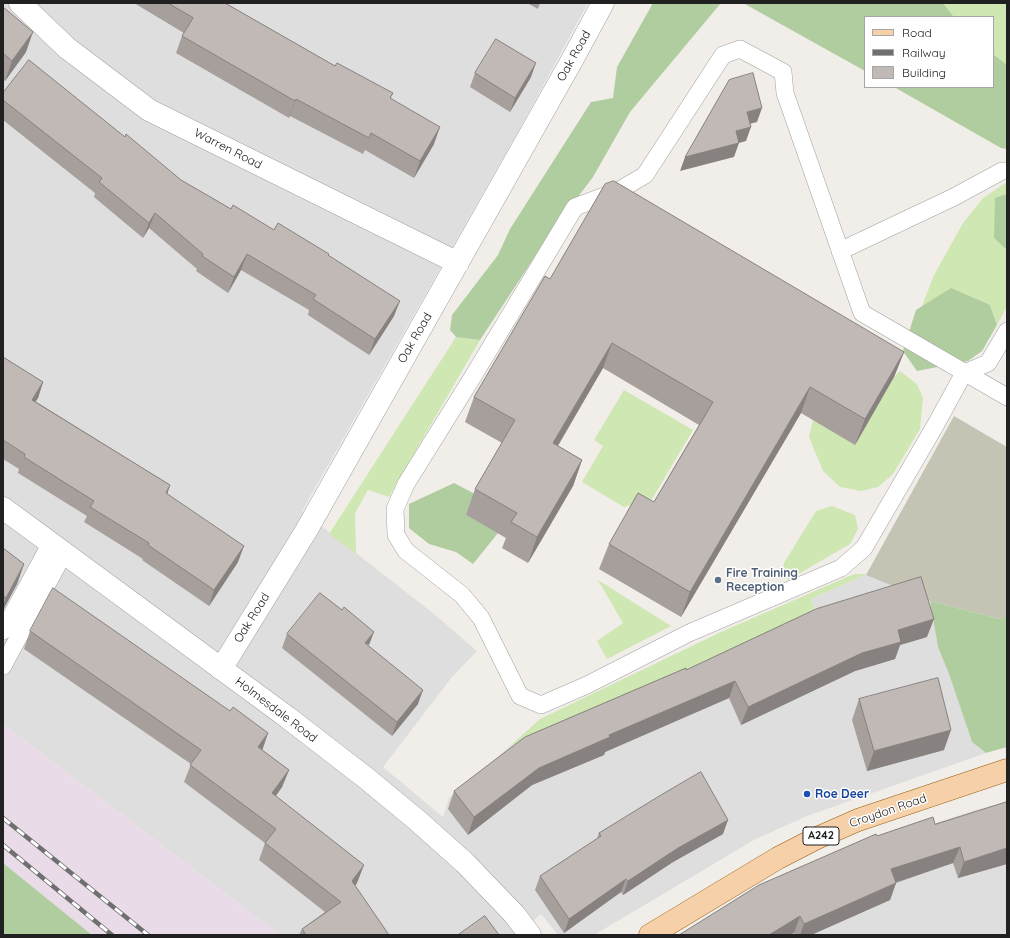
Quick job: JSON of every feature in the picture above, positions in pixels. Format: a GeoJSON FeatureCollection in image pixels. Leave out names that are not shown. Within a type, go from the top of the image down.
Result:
{"type":"FeatureCollection","features":[{"type":"Feature","properties":{"kind":"main road","name":"Croydon Road"},"geometry":{"type":"LineString","coordinates":[[650,935],[778,858],[817,838],[858,820],[1007,770]]}},
{"type":"Feature","properties":{"kind":"street","name":"Warren Road"},"geometry":{"type":"LineString","coordinates":[[20,3],[67,48],[149,110],[458,263]]}},
{"type":"Feature","properties":{"kind":"street","name":"Oak Road"},"geometry":{"type":"LineString","coordinates":[[221,669],[306,531],[603,3]]}},
{"type":"Feature","properties":{"kind":"street","name":"Holmesdale Road"},"geometry":{"type":"LineString","coordinates":[[3,508],[287,717],[360,773],[418,821],[465,863],[514,914],[530,935]]}},
{"type":"Feature","properties":{"kind":"lane"},"geometry":{"type":"LineString","coordinates":[[1007,331],[988,363],[964,373],[864,548],[841,568],[689,633],[587,685],[541,705],[520,696],[481,618],[462,595],[406,552],[396,535],[395,509],[406,484],[575,207],[618,191],[645,175],[723,55],[740,49],[782,72],[785,94],[862,313],[964,373],[1007,397]]}},
{"type":"Feature","properties":{"kind":"lane"},"geometry":{"type":"LineString","coordinates":[[840,251],[954,197],[1002,171],[1007,171]]}},
{"type":"Feature","properties":{"kind":"lane"},"geometry":{"type":"LineString","coordinates":[[3,631],[58,548]]}},
{"type":"Feature","properties":{"kind":"lane"},"geometry":{"type":"LineString","coordinates":[[3,666],[58,548]]}},
{"type":"Feature","properties":{"kind":"shaded area"},"geometry":{"type":"Polygon","coordinates":[[[3,3],[588,3],[519,130],[302,511],[434,614],[477,651],[452,677],[383,767],[443,817],[449,798],[509,747],[555,725],[595,710],[701,663],[711,665],[817,614],[811,599],[867,574],[930,601],[938,647],[949,674],[972,742],[986,753],[807,816],[754,840],[594,935],[558,935],[541,914],[517,935],[280,935],[3,724],[3,3]]]}},
{"type":"Feature","properties":{"kind":"shaded area"},"geometry":{"type":"Polygon","coordinates":[[[954,416],[1007,447],[1007,614],[1000,619],[930,601],[866,575],[954,416]]]}},
{"type":"Feature","properties":{"kind":"shaded area"},"geometry":{"type":"Polygon","coordinates":[[[3,724],[280,935],[92,935],[3,863],[3,724]]]}},
{"type":"Feature","properties":{"kind":"shaded area"},"geometry":{"type":"Polygon","coordinates":[[[1007,802],[1007,935],[697,935],[867,846],[975,810],[1007,802]]]}},
{"type":"Feature","properties":{"kind":"green space"},"geometry":{"type":"Polygon","coordinates":[[[653,3],[721,3],[630,112],[593,177],[549,235],[480,340],[456,337],[450,330],[452,315],[498,255],[510,229],[591,102],[613,98],[617,67],[653,3]]]}},
{"type":"Feature","properties":{"kind":"green space"},"geometry":{"type":"Polygon","coordinates":[[[743,3],[943,3],[953,16],[864,16],[864,70],[743,3]]]}},
{"type":"Feature","properties":{"kind":"green space"},"geometry":{"type":"Polygon","coordinates":[[[943,3],[1007,3],[1007,65],[994,55],[994,16],[953,16],[943,3]]]}},
{"type":"Feature","properties":{"kind":"green space"},"geometry":{"type":"Polygon","coordinates":[[[994,55],[1007,65],[1007,149],[1001,148],[896,88],[994,88],[994,55]]]}},
{"type":"Feature","properties":{"kind":"green space"},"geometry":{"type":"Polygon","coordinates":[[[1007,182],[1007,306],[997,325],[990,305],[922,306],[934,275],[963,223],[983,198],[1007,182]]]}},
{"type":"Feature","properties":{"kind":"green space"},"geometry":{"type":"Polygon","coordinates":[[[1007,194],[1007,250],[994,238],[995,198],[1007,194]]]}},
{"type":"Feature","properties":{"kind":"green space"},"geometry":{"type":"Polygon","coordinates":[[[951,288],[990,305],[997,325],[982,351],[968,361],[917,371],[903,351],[916,310],[951,288]]]}},
{"type":"Feature","properties":{"kind":"green space"},"geometry":{"type":"Polygon","coordinates":[[[456,337],[480,340],[389,497],[368,490],[355,513],[356,554],[329,534],[456,337]]]}},
{"type":"Feature","properties":{"kind":"green space"},"geometry":{"type":"Polygon","coordinates":[[[900,371],[917,384],[923,398],[920,429],[893,474],[878,487],[861,491],[840,487],[823,471],[809,437],[813,420],[894,377],[900,371]]]}},
{"type":"Feature","properties":{"kind":"green space"},"geometry":{"type":"Polygon","coordinates":[[[624,390],[693,430],[652,499],[624,507],[582,482],[603,446],[594,440],[624,390]]]}},
{"type":"Feature","properties":{"kind":"green space"},"geometry":{"type":"Polygon","coordinates":[[[454,483],[477,495],[466,515],[498,533],[473,564],[456,552],[429,544],[409,528],[409,504],[454,483]]]}},
{"type":"Feature","properties":{"kind":"green space"},"geometry":{"type":"Polygon","coordinates":[[[832,506],[855,515],[858,529],[850,544],[788,580],[783,574],[784,563],[816,511],[832,506]]]}},
{"type":"Feature","properties":{"kind":"green space"},"geometry":{"type":"Polygon","coordinates":[[[854,574],[867,574],[811,599],[817,615],[711,665],[701,663],[595,710],[555,725],[509,747],[540,719],[721,632],[854,574]]]}},
{"type":"Feature","properties":{"kind":"green space"},"geometry":{"type":"Polygon","coordinates":[[[598,580],[671,626],[607,659],[597,641],[623,623],[598,580]]]}},
{"type":"Feature","properties":{"kind":"green space"},"geometry":{"type":"Polygon","coordinates":[[[930,601],[1000,619],[1007,614],[1007,747],[986,753],[972,742],[949,674],[938,647],[930,601]]]}},
{"type":"Feature","properties":{"kind":"green space"},"geometry":{"type":"Polygon","coordinates":[[[3,863],[92,935],[3,935],[3,863]]]}},
{"type":"Feature","properties":{"kind":"building"},"geometry":{"type":"Polygon","coordinates":[[[168,3],[225,3],[335,66],[337,63],[393,93],[390,98],[440,127],[420,161],[371,133],[369,138],[296,99],[295,101],[182,36],[193,18],[168,3]]]}},
{"type":"Feature","properties":{"kind":"building"},"geometry":{"type":"Polygon","coordinates":[[[3,7],[33,32],[12,61],[3,53],[3,7]]]}},
{"type":"Feature","properties":{"kind":"building"},"geometry":{"type":"Polygon","coordinates":[[[496,39],[536,63],[515,98],[475,73],[496,39]]]}},
{"type":"Feature","properties":{"kind":"building"},"geometry":{"type":"Polygon","coordinates":[[[29,60],[125,137],[126,134],[181,180],[231,209],[233,205],[274,230],[278,223],[329,254],[328,255],[400,301],[375,339],[313,299],[316,295],[247,254],[234,277],[202,256],[203,254],[155,213],[149,223],[99,182],[102,178],[3,100],[3,93],[29,60]]]}},
{"type":"Feature","properties":{"kind":"building"},"geometry":{"type":"Polygon","coordinates":[[[753,73],[762,108],[747,112],[751,127],[736,131],[739,143],[685,157],[729,80],[753,73]]]}},
{"type":"Feature","properties":{"kind":"building"},"geometry":{"type":"Polygon","coordinates":[[[614,181],[904,352],[865,419],[810,387],[690,592],[609,544],[638,493],[654,502],[713,402],[612,343],[553,443],[582,460],[537,537],[511,522],[517,513],[475,489],[515,420],[474,397],[545,276],[550,279],[605,184],[614,181]]]}},
{"type":"Feature","properties":{"kind":"building"},"geometry":{"type":"Polygon","coordinates":[[[3,357],[43,382],[32,400],[170,485],[166,493],[244,546],[214,590],[148,545],[149,543],[90,507],[94,501],[24,457],[25,454],[3,440],[3,357]]]}},
{"type":"Feature","properties":{"kind":"building"},"geometry":{"type":"Polygon","coordinates":[[[3,548],[24,564],[6,598],[3,596],[3,548]]]}},
{"type":"Feature","properties":{"kind":"building"},"geometry":{"type":"Polygon","coordinates":[[[921,577],[934,619],[898,630],[901,642],[862,653],[748,707],[735,681],[609,735],[610,737],[539,768],[474,817],[454,791],[525,737],[686,668],[686,670],[816,609],[921,577]]]}},
{"type":"Feature","properties":{"kind":"building"},"geometry":{"type":"Polygon","coordinates":[[[53,588],[230,711],[233,707],[268,733],[258,747],[289,770],[272,793],[364,865],[352,881],[389,935],[306,935],[302,929],[341,902],[265,843],[276,829],[190,765],[201,750],[30,631],[53,588]]]}},
{"type":"Feature","properties":{"kind":"building"},"geometry":{"type":"Polygon","coordinates":[[[320,593],[342,610],[344,607],[374,632],[365,643],[423,690],[397,722],[287,634],[320,593]]]}},
{"type":"Feature","properties":{"kind":"building"},"geometry":{"type":"Polygon","coordinates":[[[938,678],[951,730],[874,751],[859,699],[938,678]]]}},
{"type":"Feature","properties":{"kind":"building"},"geometry":{"type":"Polygon","coordinates":[[[701,772],[728,820],[678,848],[628,881],[626,879],[569,919],[540,876],[601,836],[599,833],[701,772]]]}},
{"type":"Feature","properties":{"kind":"building"},"geometry":{"type":"Polygon","coordinates":[[[1007,802],[1007,848],[964,862],[960,847],[891,869],[896,883],[804,924],[800,916],[769,935],[679,935],[759,885],[876,834],[877,836],[933,817],[935,824],[1007,802]]]}},
{"type":"Feature","properties":{"kind":"building"},"geometry":{"type":"Polygon","coordinates":[[[485,916],[499,935],[458,935],[485,916]]]}},
{"type":"Feature","properties":{"kind":"railway"},"geometry":{"type":"LineString","coordinates":[[3,818],[148,935]]}},
{"type":"Feature","properties":{"kind":"railway"},"geometry":{"type":"LineString","coordinates":[[3,845],[112,935]]}},
{"type":"Feature","properties":{"kind":"place","name":"Fire Training Reception"},"geometry":{"type":"Point","coordinates":[718,580]}},
{"type":"Feature","properties":{"kind":"place","name":"Roe Deer"},"geometry":{"type":"Point","coordinates":[807,794]}}]}
